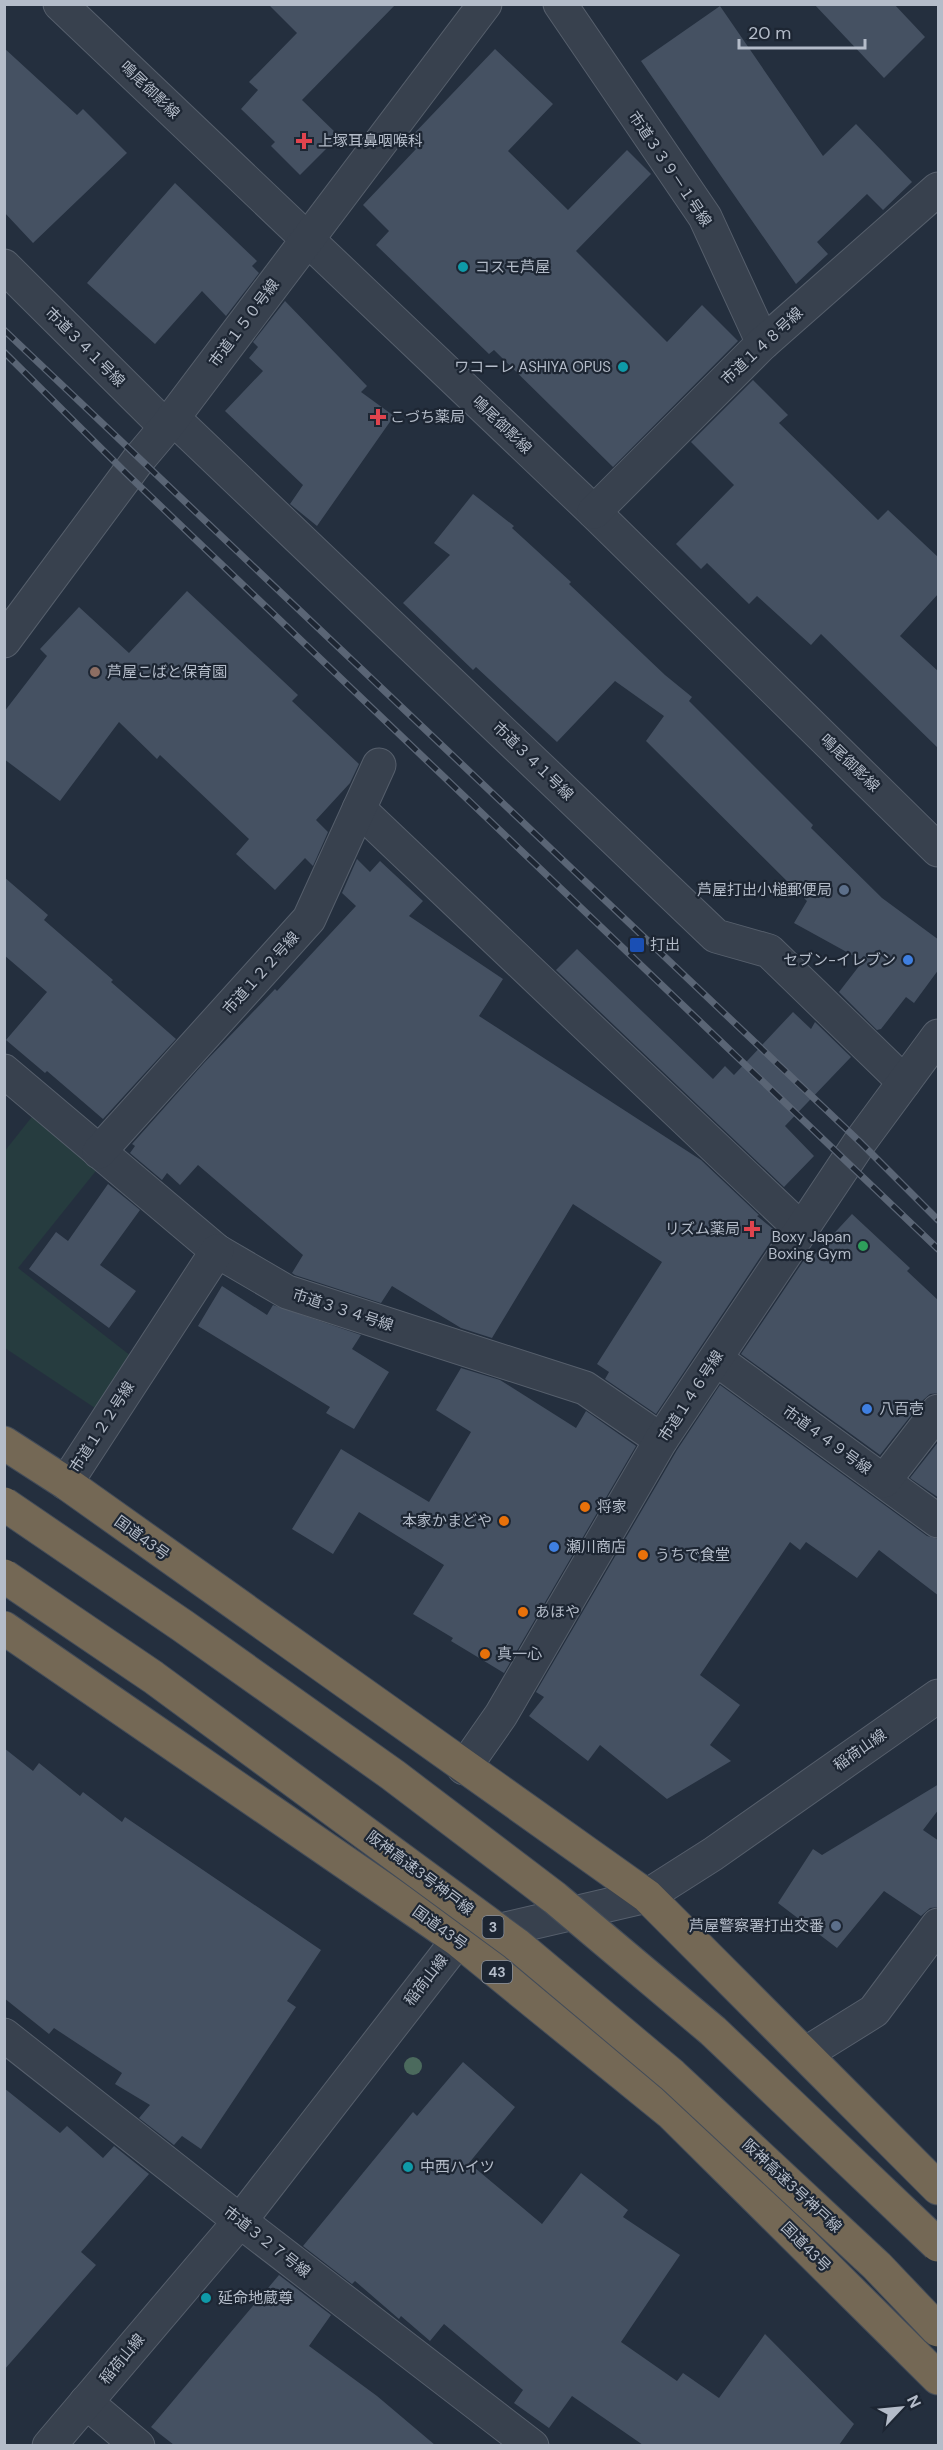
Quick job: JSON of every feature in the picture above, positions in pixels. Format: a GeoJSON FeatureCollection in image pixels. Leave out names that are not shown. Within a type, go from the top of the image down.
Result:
{"type":"FeatureCollection","features":[{"type":"Feature","properties":{"kind":"highway","name":"国道43号"},"geometry":{"type":"LineString","coordinates":[[4,1443],[66,1483],[647,1896],[939,2188]]}},
{"type":"Feature","properties":{"kind":"highway"},"geometry":{"type":"LineString","coordinates":[[4,1504],[183,1626],[383,1768],[555,1898],[713,2031],[939,2245]]}},
{"type":"Feature","properties":{"kind":"highway","name":"阪神高速3号神戸線"},"geometry":{"type":"LineString","coordinates":[[4,1576],[153,1677],[516,1944],[672,2075],[877,2266],[939,2330]]}},
{"type":"Feature","properties":{"kind":"highway","name":"国道43号"},"geometry":{"type":"LineString","coordinates":[[4,1628],[458,1940],[672,2114],[939,2378]]}},
{"type":"Feature","properties":{"kind":"street","name":"鳴尾御影線"},"geometry":{"type":"LineString","coordinates":[[60,4],[594,512],[939,850]]}},
{"type":"Feature","properties":{"kind":"street","name":"市道１５０号線"},"geometry":{"type":"LineString","coordinates":[[4,641],[139,459],[170,423],[485,4]]}},
{"type":"Feature","properties":{"kind":"street","name":"市道３３９－１号線"},"geometry":{"type":"LineString","coordinates":[[560,4],[705,217],[764,343]]}},
{"type":"Feature","properties":{"kind":"street","name":"市道１４８号線"},"geometry":{"type":"LineString","coordinates":[[594,512],[764,343],[939,189]]}},
{"type":"Feature","properties":{"kind":"street","name":"市道３４１号線"},"geometry":{"type":"LineString","coordinates":[[4,266],[716,936],[769,951],[904,1082]]}},
{"type":"Feature","properties":{"kind":"street","name":"市道１２２号線"},"geometry":{"type":"LineString","coordinates":[[99,1152],[309,919],[379,765]]}},
{"type":"Feature","properties":{"kind":"street"},"geometry":{"type":"LineString","coordinates":[[359,809],[802,1230]]}},
{"type":"Feature","properties":{"kind":"street","name":"市道１４６号線"},"geometry":{"type":"LineString","coordinates":[[464,1768],[501,1714],[661,1440],[860,1142],[939,1036]]}},
{"type":"Feature","properties":{"kind":"street","name":"市道３３４号線"},"geometry":{"type":"LineString","coordinates":[[4,1071],[217,1251],[288,1292],[585,1388],[661,1440]]}},
{"type":"Feature","properties":{"kind":"street","name":"市道１２２号線"},"geometry":{"type":"LineString","coordinates":[[66,1483],[217,1251]]}},
{"type":"Feature","properties":{"kind":"street","name":"市道４４９号線"},"geometry":{"type":"LineString","coordinates":[[716,1359],[939,1521]]}},
{"type":"Feature","properties":{"kind":"street"},"geometry":{"type":"LineString","coordinates":[[884,1481],[939,1411]]}},
{"type":"Feature","properties":{"kind":"street","name":"稲荷山線"},"geometry":{"type":"LineString","coordinates":[[49,2445],[240,2221],[458,1940],[647,1896],[712,1854],[939,1695]]}},
{"type":"Feature","properties":{"kind":"street"},"geometry":{"type":"LineString","coordinates":[[805,2054],[874,2011],[939,1925]]}},
{"type":"Feature","properties":{"kind":"street","name":"市道３２７号線"},"geometry":{"type":"LineString","coordinates":[[4,2035],[240,2221],[532,2445]]}},
{"type":"Feature","properties":{"kind":"street"},"geometry":{"type":"LineString","coordinates":[[86,2402],[138,2445]]}},
{"type":"Feature","properties":{"kind":"green space"},"geometry":{"type":"Polygon","coordinates":[[[35,1113],[99,1167],[18,1268],[131,1356],[95,1408],[5,1348],[4,1152],[35,1113]]]}},
{"type":"Feature","properties":{"kind":"building"},"geometry":{"type":"Polygon","coordinates":[[[268,4],[396,4],[302,100],[339,136],[300,175],[271,146],[275,142],[241,109],[258,90],[249,82],[297,33],[268,4]]]}},
{"type":"Feature","properties":{"kind":"building"},"geometry":{"type":"Polygon","coordinates":[[[814,4],[894,4],[925,37],[884,78],[814,4]]]}},
{"type":"Feature","properties":{"kind":"building"},"geometry":{"type":"Polygon","coordinates":[[[720,6],[823,156],[856,124],[912,182],[883,210],[867,194],[817,242],[828,254],[796,284],[641,61],[720,6]]]}},
{"type":"Feature","properties":{"kind":"building"},"geometry":{"type":"Polygon","coordinates":[[[4,48],[77,115],[83,109],[127,153],[33,243],[4,212],[4,48]]]}},
{"type":"Feature","properties":{"kind":"building"},"geometry":{"type":"Polygon","coordinates":[[[495,49],[553,104],[508,151],[568,210],[627,150],[651,174],[576,251],[667,342],[702,305],[738,341],[613,467],[494,350],[489,354],[376,245],[389,231],[363,205],[416,149],[407,141],[495,49]]]}},
{"type":"Feature","properties":{"kind":"building"},"geometry":{"type":"Polygon","coordinates":[[[175,183],[257,261],[252,266],[259,273],[226,316],[202,291],[155,344],[87,283],[175,183]]]}},
{"type":"Feature","properties":{"kind":"building"},"geometry":{"type":"Polygon","coordinates":[[[285,301],[367,386],[361,392],[394,416],[317,526],[290,504],[303,485],[225,411],[263,371],[249,358],[258,347],[253,342],[285,301]]]}},
{"type":"Feature","properties":{"kind":"building"},"geometry":{"type":"Polygon","coordinates":[[[753,380],[788,415],[779,423],[878,520],[888,510],[939,558],[939,593],[900,636],[939,672],[939,749],[821,634],[811,645],[757,596],[749,604],[707,563],[701,569],[676,544],[734,485],[691,442],[753,380]]]}},
{"type":"Feature","properties":{"kind":"building"},"geometry":{"type":"Polygon","coordinates":[[[473,494],[514,526],[512,528],[571,582],[569,584],[665,675],[692,697],[689,701],[882,898],[939,940],[939,969],[914,1003],[906,997],[881,1029],[877,1030],[839,992],[863,961],[794,923],[807,901],[646,741],[664,716],[615,681],[557,742],[476,667],[473,670],[403,603],[450,555],[434,543],[473,494]]]}},
{"type":"Feature","properties":{"kind":"building"},"geometry":{"type":"Polygon","coordinates":[[[187,591],[298,695],[292,701],[359,764],[350,783],[316,820],[328,832],[313,866],[305,858],[275,890],[236,854],[249,839],[160,755],[157,759],[119,722],[60,801],[4,759],[4,712],[47,656],[40,649],[79,607],[129,653],[187,591]]]}},
{"type":"Feature","properties":{"kind":"building"},"geometry":{"type":"Polygon","coordinates":[[[357,859],[370,872],[380,861],[423,901],[409,916],[503,979],[479,1016],[701,1160],[759,1215],[757,1216],[777,1232],[656,1414],[605,1379],[609,1372],[597,1364],[662,1262],[573,1204],[492,1338],[461,1328],[392,1286],[381,1303],[295,1275],[292,1273],[303,1255],[198,1165],[180,1185],[167,1173],[162,1180],[130,1153],[135,1146],[132,1144],[204,1063],[275,989],[277,991],[356,906],[342,893],[357,859]]]}},
{"type":"Feature","properties":{"kind":"building"},"geometry":{"type":"Polygon","coordinates":[[[4,877],[48,915],[44,920],[176,1039],[103,1119],[47,1071],[45,1073],[6,1040],[47,992],[4,955],[4,877]]]}},
{"type":"Feature","properties":{"kind":"building"},"geometry":{"type":"Polygon","coordinates":[[[577,949],[713,1079],[725,1066],[734,1075],[793,1012],[811,1029],[815,1022],[851,1057],[785,1126],[814,1156],[784,1187],[556,970],[577,949]]]}},
{"type":"Feature","properties":{"kind":"building"},"geometry":{"type":"Polygon","coordinates":[[[108,1184],[140,1210],[100,1265],[136,1291],[109,1328],[29,1269],[56,1232],[68,1241],[108,1184]]]}},
{"type":"Feature","properties":{"kind":"building"},"geometry":{"type":"Polygon","coordinates":[[[852,1214],[910,1268],[907,1271],[939,1301],[939,1393],[930,1394],[923,1400],[880,1455],[741,1354],[810,1251],[815,1254],[852,1214]]]}},
{"type":"Feature","properties":{"kind":"building"},"geometry":{"type":"Polygon","coordinates":[[[222,1286],[267,1315],[273,1305],[361,1335],[352,1349],[389,1372],[354,1429],[326,1413],[330,1407],[198,1326],[222,1286]]]}},
{"type":"Feature","properties":{"kind":"building"},"geometry":{"type":"Polygon","coordinates":[[[461,1368],[500,1380],[576,1428],[586,1411],[636,1446],[504,1673],[451,1641],[453,1638],[413,1614],[444,1565],[359,1512],[333,1554],[292,1529],[341,1449],[429,1502],[471,1432],[436,1410],[461,1368]]]}},
{"type":"Feature","properties":{"kind":"building"},"geometry":{"type":"Polygon","coordinates":[[[720,1385],[927,1536],[939,1539],[939,1596],[879,1550],[857,1578],[806,1542],[800,1550],[790,1542],[700,1675],[740,1705],[710,1745],[731,1761],[667,1799],[600,1745],[588,1761],[529,1716],[544,1697],[536,1692],[677,1450],[720,1385]]]}},
{"type":"Feature","properties":{"kind":"building"},"geometry":{"type":"Polygon","coordinates":[[[939,1441],[939,1498],[910,1478],[939,1441]]]}},
{"type":"Feature","properties":{"kind":"building"},"geometry":{"type":"Polygon","coordinates":[[[4,1748],[33,1771],[39,1763],[80,1796],[83,1792],[122,1822],[125,1817],[321,1950],[287,2001],[296,2007],[201,2149],[182,2136],[174,2145],[139,2118],[150,2105],[115,2084],[122,2073],[54,2028],[49,2034],[4,1998],[4,1748]]]}},
{"type":"Feature","properties":{"kind":"building"},"geometry":{"type":"Polygon","coordinates":[[[939,1784],[939,1809],[923,1830],[939,1841],[939,1907],[930,1908],[921,1916],[884,1891],[837,1948],[778,1903],[813,1849],[822,1855],[939,1784]]]}},
{"type":"Feature","properties":{"kind":"building"},"geometry":{"type":"Polygon","coordinates":[[[463,2062],[515,2107],[469,2163],[542,2224],[581,2173],[628,2210],[623,2217],[680,2255],[621,2342],[677,2381],[683,2373],[719,2398],[765,2334],[854,2424],[839,2445],[643,2445],[572,2396],[549,2428],[514,2403],[523,2390],[444,2324],[430,2341],[401,2316],[399,2319],[355,2281],[352,2284],[303,2246],[413,2112],[417,2116],[463,2062]]]}},
{"type":"Feature","properties":{"kind":"building"},"geometry":{"type":"Polygon","coordinates":[[[4,2088],[60,2133],[67,2126],[103,2158],[114,2146],[149,2174],[81,2252],[96,2265],[4,2370],[4,2088]]]}},
{"type":"Feature","properties":{"kind":"building"},"geometry":{"type":"Polygon","coordinates":[[[279,2275],[331,2315],[309,2346],[377,2396],[435,2445],[174,2445],[151,2427],[279,2275]]]}},
{"type":"Feature","properties":{"kind":"railway"},"geometry":{"type":"LineString","coordinates":[[4,330],[860,1142],[938,1220]]}},
{"type":"Feature","properties":{"kind":"railway"},"geometry":{"type":"LineString","coordinates":[[4,352],[128,475],[938,1249]]}},
{"type":"Feature","properties":{"kind":"place","name":"上塚耳鼻咽喉科"},"geometry":{"type":"Point","coordinates":[304,141]}},
{"type":"Feature","properties":{"kind":"place","name":"コスモ芦屋"},"geometry":{"type":"Point","coordinates":[463,267]}},
{"type":"Feature","properties":{"kind":"place","name":"ワコーレ ASHIYA OPUS"},"geometry":{"type":"Point","coordinates":[623,367]}},
{"type":"Feature","properties":{"kind":"place","name":"こづち薬局"},"geometry":{"type":"Point","coordinates":[378,417]}},
{"type":"Feature","properties":{"kind":"place","name":"芦屋こばと保育園"},"geometry":{"type":"Point","coordinates":[95,672]}},
{"type":"Feature","properties":{"kind":"place","name":"芦屋打出小槌郵便局"},"geometry":{"type":"Point","coordinates":[844,890]}},
{"type":"Feature","properties":{"kind":"place","name":"打出"},"geometry":{"type":"Point","coordinates":[637,945]}},
{"type":"Feature","properties":{"kind":"place","name":"セブン-イレブン"},"geometry":{"type":"Point","coordinates":[908,960]}},
{"type":"Feature","properties":{"kind":"place","name":"リズム薬局"},"geometry":{"type":"Point","coordinates":[752,1229]}},
{"type":"Feature","properties":{"kind":"place","name":"Boxy Japan Boxing Gym"},"geometry":{"type":"Point","coordinates":[863,1246]}},
{"type":"Feature","properties":{"kind":"place","name":"八百壱"},"geometry":{"type":"Point","coordinates":[867,1409]}},
{"type":"Feature","properties":{"kind":"place","name":"将家"},"geometry":{"type":"Point","coordinates":[585,1507]}},
{"type":"Feature","properties":{"kind":"place","name":"本家かまどや"},"geometry":{"type":"Point","coordinates":[504,1521]}},
{"type":"Feature","properties":{"kind":"place","name":"瀬川商店"},"geometry":{"type":"Point","coordinates":[554,1547]}},
{"type":"Feature","properties":{"kind":"place","name":"うちで食堂"},"geometry":{"type":"Point","coordinates":[643,1555]}},
{"type":"Feature","properties":{"kind":"place","name":"あほや"},"geometry":{"type":"Point","coordinates":[523,1612]}},
{"type":"Feature","properties":{"kind":"place","name":"真一心"},"geometry":{"type":"Point","coordinates":[485,1654]}},
{"type":"Feature","properties":{"kind":"place","name":"芦屋警察署打出交番"},"geometry":{"type":"Point","coordinates":[836,1926]}},
{"type":"Feature","properties":{"kind":"place","name":"中西ハイツ"},"geometry":{"type":"Point","coordinates":[408,2167]}},
{"type":"Feature","properties":{"kind":"place","name":"延命地蔵尊"},"geometry":{"type":"Point","coordinates":[206,2298]}}]}
